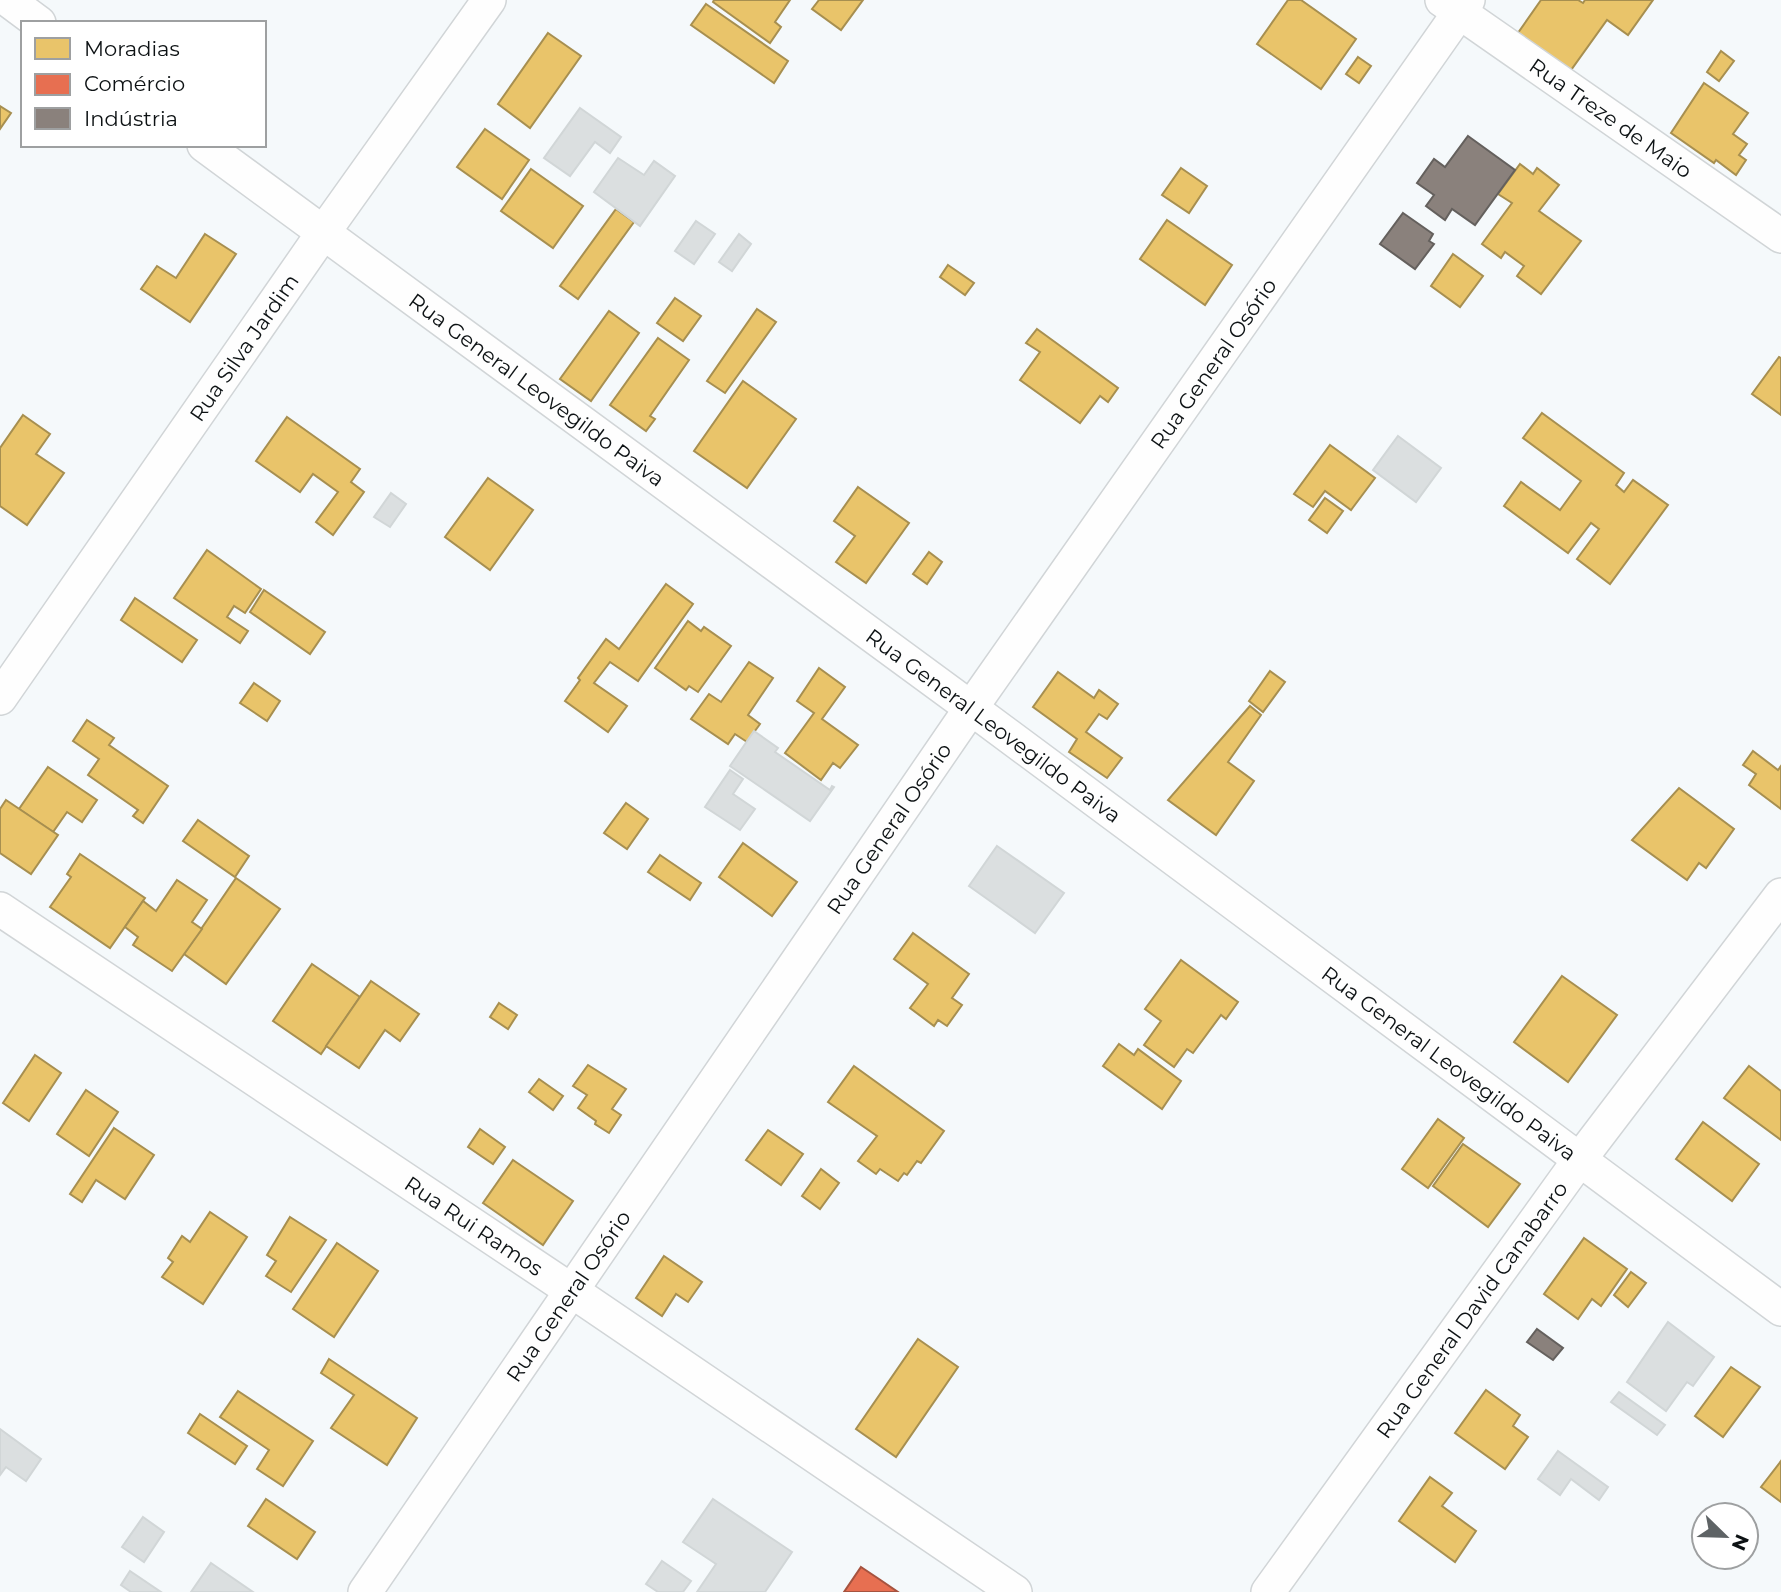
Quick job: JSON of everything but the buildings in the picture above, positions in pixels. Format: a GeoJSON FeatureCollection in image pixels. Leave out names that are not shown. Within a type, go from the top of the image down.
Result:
{"type":"FeatureCollection","features":[{"type":"Feature","properties":{"kind":"street"},"geometry":{"type":"LineString","coordinates":[[8,0],[36,21]]}},
{"type":"Feature","properties":{"kind":"street","name":"Rua Silva Jardim"},"geometry":{"type":"LineString","coordinates":[[0,698],[323,233],[489,0]]}},
{"type":"Feature","properties":{"kind":"street","name":"Rua Treze de Maio"},"geometry":{"type":"LineString","coordinates":[[1457,4],[1781,236]]}},
{"type":"Feature","properties":{"kind":"street","name":"Rua General Osório"},"geometry":{"type":"LineString","coordinates":[[365,1592],[1457,4]]}},
{"type":"Feature","properties":{"kind":"street","name":"Rua General Leovegildo Paiva"},"geometry":{"type":"LineString","coordinates":[[207,147],[971,708],[1781,1309]]}},
{"type":"Feature","properties":{"kind":"street","name":"Rua General David Canabarro"},"geometry":{"type":"LineString","coordinates":[[1268,1592],[1580,1159],[1781,895]]}},
{"type":"Feature","properties":{"kind":"street","name":"Rua Rui Ramos"},"geometry":{"type":"LineString","coordinates":[[0,909],[1015,1592]]}}]}
